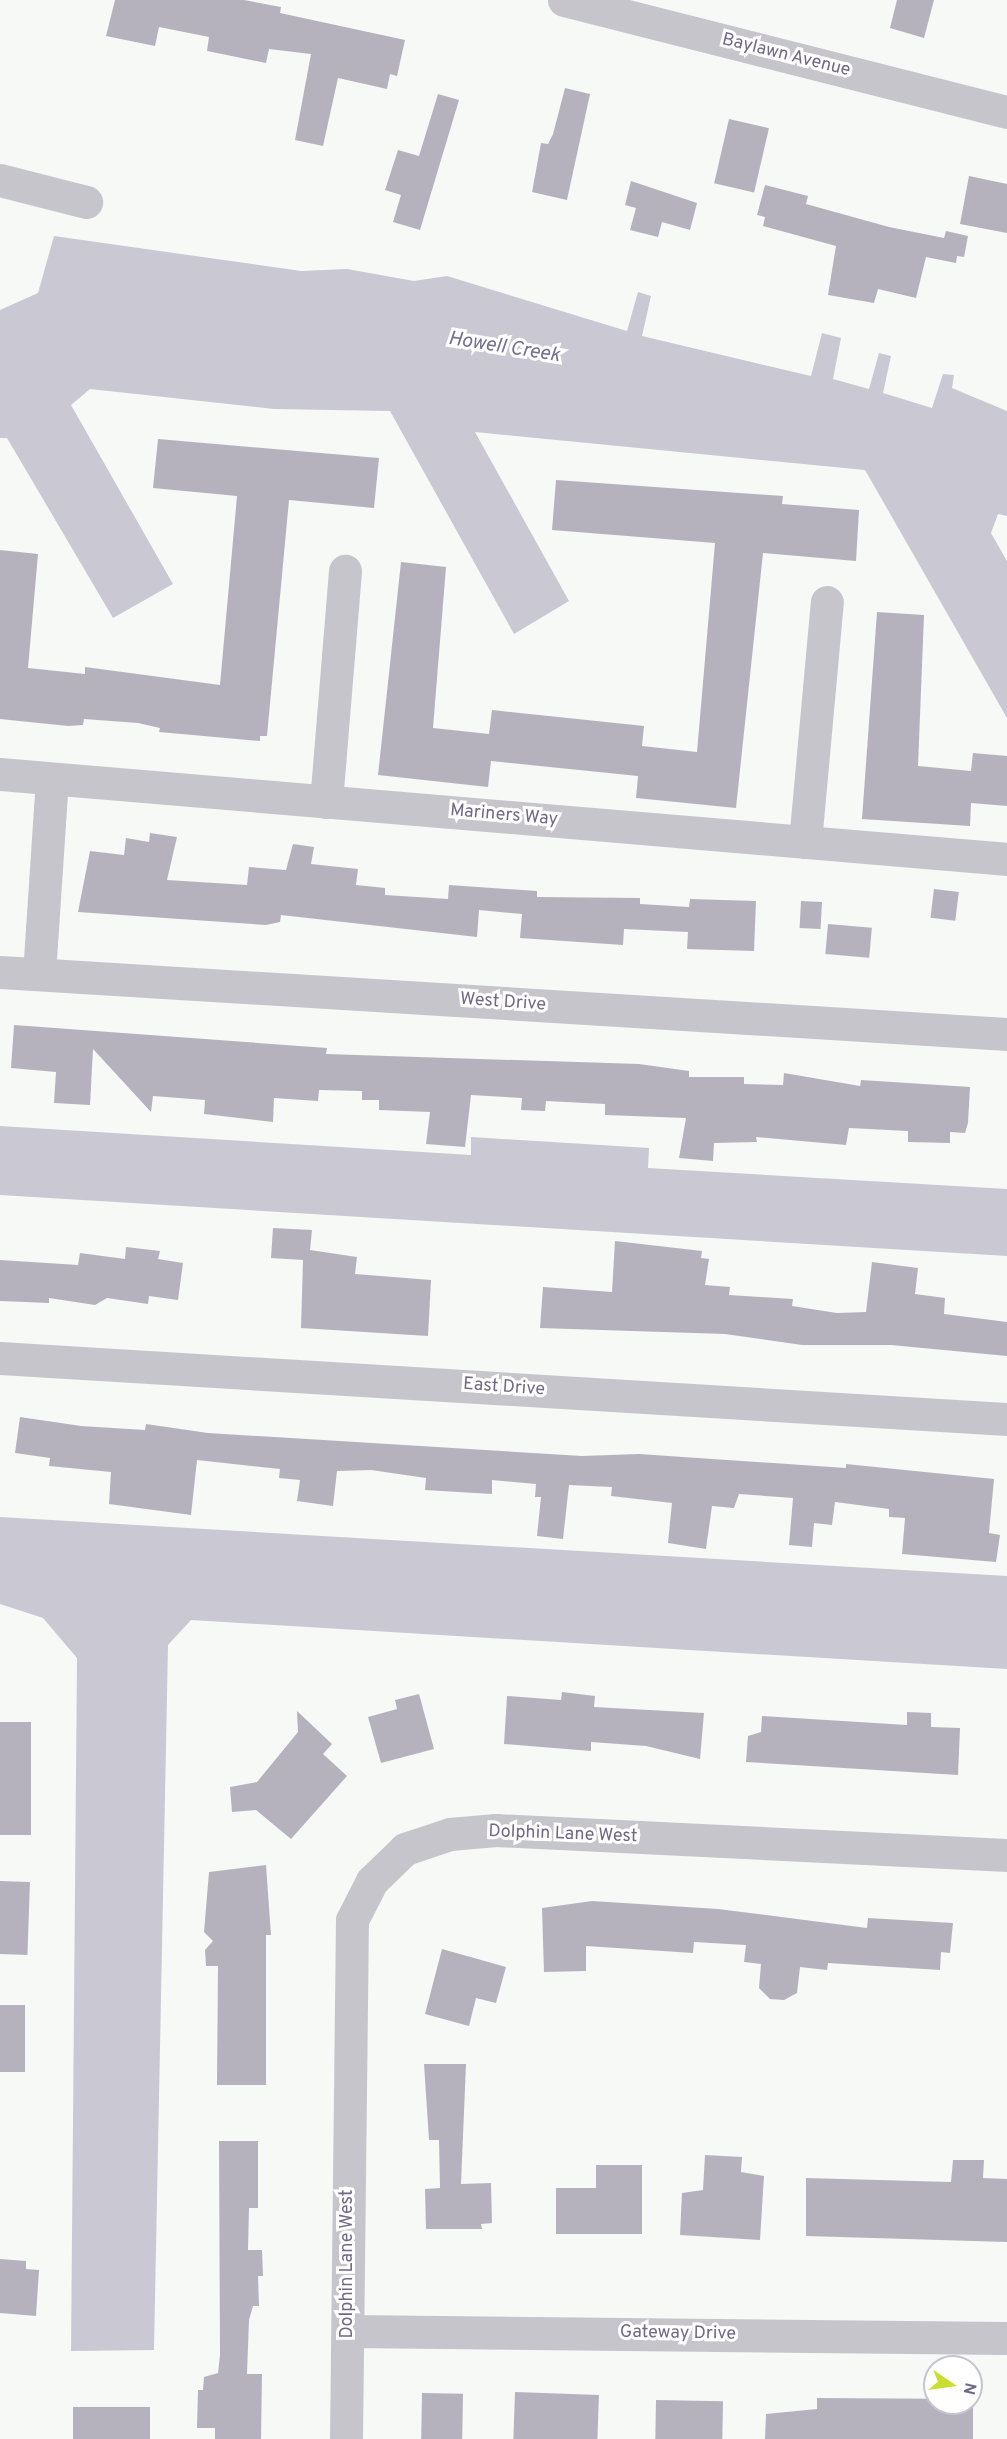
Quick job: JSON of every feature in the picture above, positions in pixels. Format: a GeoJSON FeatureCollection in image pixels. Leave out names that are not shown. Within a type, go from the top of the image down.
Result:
{"type":"FeatureCollection","features":[{"type":"Feature","properties":{"kind":"street","name":"Baylawn Avenue"},"geometry":{"type":"LineString","coordinates":[[564,0],[1007,112]]}},
{"type":"Feature","properties":{"kind":"street"},"geometry":{"type":"LineString","coordinates":[[0,180],[86,202]]}},
{"type":"Feature","properties":{"kind":"street"},"geometry":{"type":"LineString","coordinates":[[326,802],[345,571]]}},
{"type":"Feature","properties":{"kind":"street"},"geometry":{"type":"LineString","coordinates":[[805,842],[827,602]]}},
{"type":"Feature","properties":{"kind":"street","name":"Mariners Way"},"geometry":{"type":"LineString","coordinates":[[0,774],[1007,859]]}},
{"type":"Feature","properties":{"kind":"street"},"geometry":{"type":"LineString","coordinates":[[39,974],[52,779]]}},
{"type":"Feature","properties":{"kind":"street","name":"West Drive"},"geometry":{"type":"LineString","coordinates":[[0,972],[1007,1034]]}},
{"type":"Feature","properties":{"kind":"street","name":"East Drive"},"geometry":{"type":"LineString","coordinates":[[0,1358],[1007,1419]]}},
{"type":"Feature","properties":{"kind":"street","name":"Dolphin Lane West"},"geometry":{"type":"LineString","coordinates":[[346,2439],[352,1920],[372,1881],[405,1849],[450,1834],[496,1830],[1007,1856]]}},
{"type":"Feature","properties":{"kind":"street","name":"Gateway Drive"},"geometry":{"type":"LineString","coordinates":[[349,2331],[1007,2337]]}},
{"type":"Feature","properties":{"kind":"water","name":"Howell Creek"},"geometry":{"type":"Polygon","coordinates":[[[54,236],[301,271],[347,269],[414,281],[447,276],[627,331],[638,292],[651,296],[642,336],[811,376],[822,333],[841,338],[833,379],[869,389],[879,353],[891,356],[883,393],[932,408],[943,374],[954,375],[952,388],[1007,411],[1007,516],[998,514],[991,533],[1007,561],[1007,718],[865,470],[475,432],[569,601],[514,634],[390,411],[274,409],[90,389],[71,405],[173,584],[113,618],[7,438],[0,438],[0,310],[38,293],[54,236]]]}},
{"type":"Feature","properties":{"kind":"water"},"geometry":{"type":"Polygon","coordinates":[[[0,1126],[471,1155],[471,1137],[649,1148],[648,1168],[1007,1189],[1007,1256],[0,1195],[0,1126]]]}},
{"type":"Feature","properties":{"kind":"water"},"geometry":{"type":"Polygon","coordinates":[[[0,1517],[1007,1576],[1007,1669],[191,1620],[168,1645],[154,2350],[71,2351],[77,1658],[43,1618],[0,1604],[0,1517]]]}},
{"type":"Feature","properties":{"kind":"building"},"geometry":{"type":"Polygon","coordinates":[[[115,0],[244,0],[281,7],[280,13],[405,40],[397,76],[390,74],[387,89],[338,78],[323,146],[295,140],[311,54],[269,49],[266,63],[207,51],[209,37],[159,27],[155,46],[106,36],[115,0]]]}},
{"type":"Feature","properties":{"kind":"building"},"geometry":{"type":"Polygon","coordinates":[[[897,0],[934,0],[924,38],[890,28],[897,0]]]}},
{"type":"Feature","properties":{"kind":"building"},"geometry":{"type":"Polygon","coordinates":[[[565,88],[590,94],[567,200],[532,192],[541,143],[548,144],[553,134],[565,88]]]}},
{"type":"Feature","properties":{"kind":"building"},"geometry":{"type":"Polygon","coordinates":[[[438,94],[459,100],[420,230],[393,222],[401,195],[385,190],[398,150],[419,156],[438,94]]]}},
{"type":"Feature","properties":{"kind":"building"},"geometry":{"type":"Polygon","coordinates":[[[729,119],[769,128],[754,193],[714,183],[729,119]]]}},
{"type":"Feature","properties":{"kind":"building"},"geometry":{"type":"Polygon","coordinates":[[[969,176],[1007,184],[1007,233],[960,224],[969,176]]]}},
{"type":"Feature","properties":{"kind":"building"},"geometry":{"type":"Polygon","coordinates":[[[631,181],[697,203],[690,230],[662,222],[658,237],[630,230],[636,208],[625,205],[631,181]]]}},
{"type":"Feature","properties":{"kind":"building"},"geometry":{"type":"Polygon","coordinates":[[[765,185],[808,196],[806,204],[889,227],[944,238],[946,231],[968,236],[964,257],[957,256],[956,263],[926,257],[916,298],[878,289],[874,303],[828,295],[836,246],[763,226],[765,217],[757,215],[765,185]]]}},
{"type":"Feature","properties":{"kind":"building"},"geometry":{"type":"Polygon","coordinates":[[[158,439],[379,458],[374,508],[289,500],[267,736],[260,736],[260,741],[159,732],[160,728],[138,723],[84,719],[83,725],[68,726],[0,719],[0,550],[38,554],[28,668],[85,674],[85,667],[220,685],[237,496],[153,488],[158,439]]]}},
{"type":"Feature","properties":{"kind":"building"},"geometry":{"type":"Polygon","coordinates":[[[556,480],[783,496],[782,504],[859,510],[856,561],[763,553],[736,808],[636,798],[638,776],[491,761],[488,787],[378,775],[401,562],[446,567],[433,728],[489,734],[492,710],[644,726],[642,746],[697,752],[715,543],[552,530],[556,480]]]}},
{"type":"Feature","properties":{"kind":"building"},"geometry":{"type":"Polygon","coordinates":[[[877,612],[924,615],[918,766],[971,771],[973,753],[1007,756],[1007,806],[971,803],[970,826],[862,819],[877,612]]]}},
{"type":"Feature","properties":{"kind":"building"},"geometry":{"type":"Polygon","coordinates":[[[150,833],[177,837],[167,880],[247,885],[249,867],[286,870],[293,844],[314,847],[311,864],[358,869],[356,885],[385,888],[385,895],[448,899],[449,885],[537,891],[537,897],[640,898],[640,904],[689,907],[690,899],[756,901],[754,951],[687,949],[688,932],[624,929],[623,945],[520,938],[522,914],[479,910],[477,937],[281,915],[280,922],[266,925],[78,912],[90,851],[124,855],[126,838],[149,842],[150,833]]]}},
{"type":"Feature","properties":{"kind":"building"},"geometry":{"type":"Polygon","coordinates":[[[934,889],[959,892],[955,921],[930,918],[934,889]]]}},
{"type":"Feature","properties":{"kind":"building"},"geometry":{"type":"Polygon","coordinates":[[[801,901],[822,902],[821,929],[800,928],[801,901]]]}},
{"type":"Feature","properties":{"kind":"building"},"geometry":{"type":"Polygon","coordinates":[[[828,924],[872,928],[869,958],[825,954],[828,924]]]}},
{"type":"Feature","properties":{"kind":"building"},"geometry":{"type":"Polygon","coordinates":[[[14,1025],[327,1048],[326,1054],[639,1064],[689,1071],[689,1077],[744,1077],[744,1084],[783,1085],[784,1073],[860,1086],[861,1080],[970,1087],[968,1123],[965,1133],[950,1132],[950,1143],[908,1142],[908,1131],[849,1128],[846,1145],[756,1137],[757,1142],[714,1143],[713,1161],[679,1158],[686,1118],[605,1115],[605,1104],[546,1101],[545,1111],[521,1110],[522,1098],[471,1095],[465,1147],[426,1144],[430,1112],[379,1110],[379,1100],[362,1100],[362,1091],[319,1090],[318,1101],[274,1098],[273,1122],[204,1114],[205,1100],[153,1096],[151,1112],[93,1049],[90,1105],[54,1103],[56,1072],[11,1068],[14,1025]]]}},
{"type":"Feature","properties":{"kind":"building"},"geometry":{"type":"Polygon","coordinates":[[[273,1228],[312,1230],[310,1250],[357,1257],[355,1274],[431,1280],[428,1336],[301,1328],[303,1260],[271,1258],[273,1228]]]}},
{"type":"Feature","properties":{"kind":"building"},"geometry":{"type":"Polygon","coordinates":[[[615,1241],[702,1251],[701,1258],[709,1259],[705,1285],[730,1287],[729,1295],[793,1299],[792,1306],[837,1313],[866,1312],[872,1262],[918,1268],[915,1294],[945,1298],[944,1314],[1007,1322],[1007,1356],[891,1345],[802,1345],[725,1334],[540,1328],[543,1287],[612,1292],[615,1241]]]}},
{"type":"Feature","properties":{"kind":"building"},"geometry":{"type":"Polygon","coordinates":[[[126,1247],[160,1251],[158,1259],[183,1263],[178,1300],[149,1296],[148,1304],[107,1298],[95,1305],[49,1298],[49,1303],[0,1301],[0,1260],[78,1265],[80,1253],[125,1259],[126,1247]]]}},
{"type":"Feature","properties":{"kind":"building"},"geometry":{"type":"Polygon","coordinates":[[[20,1417],[81,1426],[145,1430],[146,1424],[208,1433],[582,1456],[639,1454],[846,1468],[846,1464],[994,1479],[989,1533],[1000,1535],[996,1562],[902,1554],[905,1518],[889,1517],[889,1509],[835,1502],[832,1525],[814,1523],[812,1547],[789,1545],[793,1498],[739,1494],[734,1508],[712,1506],[706,1549],[668,1543],[672,1503],[611,1496],[612,1487],[569,1485],[563,1539],[537,1536],[541,1497],[535,1497],[536,1484],[492,1480],[492,1494],[425,1490],[426,1478],[371,1470],[337,1471],[333,1506],[297,1501],[300,1480],[279,1478],[280,1469],[197,1460],[191,1515],[109,1504],[111,1472],[49,1466],[50,1458],[15,1453],[20,1417]]]}},
{"type":"Feature","properties":{"kind":"building"},"geometry":{"type":"Polygon","coordinates":[[[562,1692],[595,1696],[594,1707],[704,1713],[700,1759],[646,1746],[591,1742],[591,1751],[504,1744],[507,1696],[561,1700],[562,1692]]]}},
{"type":"Feature","properties":{"kind":"building"},"geometry":{"type":"Polygon","coordinates":[[[419,1694],[434,1749],[381,1763],[368,1717],[397,1709],[395,1700],[419,1694]]]}},
{"type":"Feature","properties":{"kind":"building"},"geometry":{"type":"Polygon","coordinates":[[[297,1711],[332,1744],[323,1754],[347,1776],[291,1839],[256,1810],[232,1812],[230,1787],[257,1782],[298,1732],[297,1711]]]}},
{"type":"Feature","properties":{"kind":"building"},"geometry":{"type":"Polygon","coordinates":[[[907,1712],[931,1713],[931,1727],[960,1728],[958,1775],[746,1762],[748,1736],[761,1732],[762,1716],[907,1725],[907,1712]]]}},
{"type":"Feature","properties":{"kind":"building"},"geometry":{"type":"Polygon","coordinates":[[[0,1722],[31,1722],[31,1835],[0,1835],[0,1722]]]}},
{"type":"Feature","properties":{"kind":"building"},"geometry":{"type":"Polygon","coordinates":[[[266,1865],[271,1935],[266,1935],[266,2085],[217,2085],[218,1966],[206,1966],[205,1950],[213,1941],[204,1932],[209,1872],[266,1865]]]}},
{"type":"Feature","properties":{"kind":"building"},"geometry":{"type":"Polygon","coordinates":[[[0,1881],[30,1882],[27,1955],[0,1954],[0,1881]]]}},
{"type":"Feature","properties":{"kind":"building"},"geometry":{"type":"Polygon","coordinates":[[[592,1901],[718,1909],[867,1928],[868,1918],[953,1923],[950,1953],[941,1952],[940,1970],[828,1963],[827,1970],[800,1967],[797,1993],[784,2000],[770,1999],[759,1988],[761,1964],[744,1962],[746,1945],[694,1942],[693,1953],[586,1946],[586,1971],[544,1972],[542,1908],[592,1901]]]}},
{"type":"Feature","properties":{"kind":"building"},"geometry":{"type":"Polygon","coordinates":[[[442,1949],[506,1967],[496,2003],[476,1998],[469,2026],[425,2014],[442,1949]]]}},
{"type":"Feature","properties":{"kind":"building"},"geometry":{"type":"Polygon","coordinates":[[[0,2005],[25,2005],[25,2072],[0,2072],[0,2005]]]}},
{"type":"Feature","properties":{"kind":"building"},"geometry":{"type":"Polygon","coordinates":[[[424,2064],[466,2064],[461,2184],[491,2183],[492,2223],[481,2224],[482,2229],[426,2229],[425,2189],[440,2188],[439,2140],[429,2140],[424,2064]]]}},
{"type":"Feature","properties":{"kind":"building"},"geometry":{"type":"Polygon","coordinates":[[[219,2141],[258,2141],[258,2208],[249,2208],[248,2250],[262,2250],[263,2276],[258,2276],[259,2306],[253,2306],[249,2320],[247,2374],[262,2374],[261,2439],[215,2439],[215,2428],[197,2428],[198,2390],[203,2390],[204,2377],[218,2373],[220,2355],[219,2141]]]}},
{"type":"Feature","properties":{"kind":"building"},"geometry":{"type":"Polygon","coordinates":[[[705,2155],[742,2157],[741,2172],[764,2176],[760,2240],[680,2235],[682,2193],[703,2190],[705,2155]]]}},
{"type":"Feature","properties":{"kind":"building"},"geometry":{"type":"Polygon","coordinates":[[[953,2160],[984,2160],[983,2178],[1007,2179],[1007,2242],[806,2236],[806,2178],[951,2182],[953,2160]]]}},
{"type":"Feature","properties":{"kind":"building"},"geometry":{"type":"Polygon","coordinates":[[[596,2165],[642,2165],[642,2234],[556,2234],[556,2188],[596,2188],[596,2165]]]}},
{"type":"Feature","properties":{"kind":"building"},"geometry":{"type":"Polygon","coordinates":[[[0,2259],[26,2261],[26,2269],[39,2270],[36,2316],[0,2313],[0,2259]]]}},
{"type":"Feature","properties":{"kind":"building"},"geometry":{"type":"Polygon","coordinates":[[[515,2392],[599,2395],[597,2439],[513,2439],[515,2392]]]}},
{"type":"Feature","properties":{"kind":"building"},"geometry":{"type":"Polygon","coordinates":[[[422,2393],[463,2394],[462,2439],[421,2439],[422,2393]]]}},
{"type":"Feature","properties":{"kind":"building"},"geometry":{"type":"Polygon","coordinates":[[[817,2398],[923,2399],[923,2415],[973,2415],[973,2439],[765,2439],[766,2414],[817,2409],[817,2398]]]}},
{"type":"Feature","properties":{"kind":"building"},"geometry":{"type":"Polygon","coordinates":[[[656,2400],[723,2401],[722,2439],[655,2439],[656,2400]]]}},
{"type":"Feature","properties":{"kind":"building"},"geometry":{"type":"Polygon","coordinates":[[[73,2407],[150,2407],[150,2439],[73,2439],[73,2407]]]}}]}
